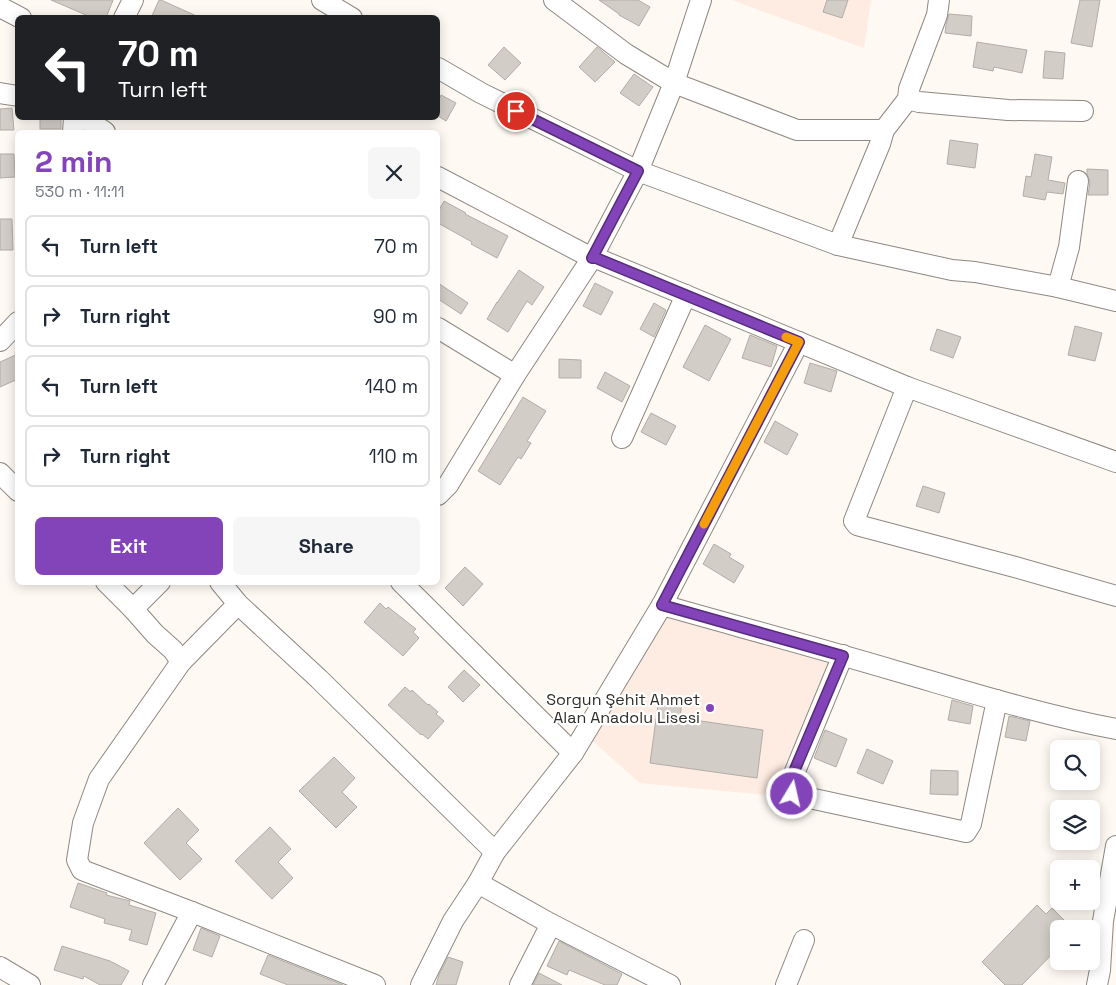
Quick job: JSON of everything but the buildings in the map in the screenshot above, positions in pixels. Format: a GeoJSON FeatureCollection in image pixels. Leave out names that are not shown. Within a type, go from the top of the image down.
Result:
{"type":"FeatureCollection","features":[{"type":"Feature","properties":{"kind":"street"},"geometry":{"type":"LineString","coordinates":[[126,15],[133,0]]}},
{"type":"Feature","properties":{"kind":"street"},"geometry":{"type":"LineString","coordinates":[[322,0],[347,15]]}},
{"type":"Feature","properties":{"kind":"street"},"geometry":{"type":"LineString","coordinates":[[554,0],[626,54],[674,83],[797,130],[884,130]]}},
{"type":"Feature","properties":{"kind":"street"},"geometry":{"type":"LineString","coordinates":[[440,493],[448,485],[515,375],[592,258],[638,171],[674,83],[701,0]]}},
{"type":"Feature","properties":{"kind":"street"},"geometry":{"type":"LineString","coordinates":[[838,244],[880,144],[884,130],[908,99],[909,89],[937,15],[939,0]]}},
{"type":"Feature","properties":{"kind":"street"},"geometry":{"type":"LineString","coordinates":[[0,7],[15,15]]}},
{"type":"Feature","properties":{"kind":"street"},"geometry":{"type":"LineString","coordinates":[[440,69],[481,94],[638,171],[838,244],[952,270],[975,272],[1058,287],[1116,301]]}},
{"type":"Feature","properties":{"kind":"street"},"geometry":{"type":"LineString","coordinates":[[0,92],[15,95]]}},
{"type":"Feature","properties":{"kind":"street"},"geometry":{"type":"LineString","coordinates":[[908,99],[919,102],[1008,110],[1083,111]]}},
{"type":"Feature","properties":{"kind":"street"},"geometry":{"type":"LineString","coordinates":[[87,120],[102,130]]}},
{"type":"Feature","properties":{"kind":"street"},"geometry":{"type":"LineString","coordinates":[[440,178],[592,258],[596,258],[907,387],[1116,462]]}},
{"type":"Feature","properties":{"kind":"street"},"geometry":{"type":"LineString","coordinates":[[1058,287],[1069,247],[1078,181]]}},
{"type":"Feature","properties":{"kind":"street"},"geometry":{"type":"LineString","coordinates":[[622,438],[686,296]]}},
{"type":"Feature","properties":{"kind":"street"},"geometry":{"type":"LineString","coordinates":[[0,341],[15,325]]}},
{"type":"Feature","properties":{"kind":"street"},"geometry":{"type":"LineString","coordinates":[[440,329],[515,375]]}},
{"type":"Feature","properties":{"kind":"street"},"geometry":{"type":"LineString","coordinates":[[421,985],[453,921],[478,883],[495,852],[572,753],[662,605],[799,342]]}},
{"type":"Feature","properties":{"kind":"street"},"geometry":{"type":"LineString","coordinates":[[907,387],[854,521],[857,525],[1116,596]]}},
{"type":"Feature","properties":{"kind":"street"},"geometry":{"type":"LineString","coordinates":[[0,473],[15,488]]}},
{"type":"Feature","properties":{"kind":"street"},"geometry":{"type":"LineString","coordinates":[[109,585],[155,634],[173,650],[181,662]]}},
{"type":"Feature","properties":{"kind":"street"},"geometry":{"type":"LineString","coordinates":[[133,609],[157,585]]}},
{"type":"Feature","properties":{"kind":"street"},"geometry":{"type":"LineString","coordinates":[[222,585],[238,604],[326,686],[495,852]]}},
{"type":"Feature","properties":{"kind":"street"},"geometry":{"type":"LineString","coordinates":[[404,585],[572,753]]}},
{"type":"Feature","properties":{"kind":"street"},"geometry":{"type":"LineString","coordinates":[[238,604],[181,662],[99,779],[83,823],[77,860],[82,870],[375,985]]}},
{"type":"Feature","properties":{"kind":"street"},"geometry":{"type":"LineString","coordinates":[[662,605],[997,700],[1087,723],[1116,728]]}},
{"type":"Feature","properties":{"kind":"street"},"geometry":{"type":"LineString","coordinates":[[843,656],[790,781],[792,794],[966,832],[971,824],[997,700]]}},
{"type":"Feature","properties":{"kind":"street"},"geometry":{"type":"LineString","coordinates":[[1097,985],[1100,970],[1103,922],[1116,846]]}},
{"type":"Feature","properties":{"kind":"street"},"geometry":{"type":"LineString","coordinates":[[478,883],[659,982]]}},
{"type":"Feature","properties":{"kind":"street"},"geometry":{"type":"LineString","coordinates":[[152,985],[192,912]]}},
{"type":"Feature","properties":{"kind":"street"},"geometry":{"type":"LineString","coordinates":[[520,985],[551,924]]}},
{"type":"Feature","properties":{"kind":"street"},"geometry":{"type":"LineString","coordinates":[[786,985],[804,940]]}},
{"type":"Feature","properties":{"kind":"street"},"geometry":{"type":"LineString","coordinates":[[0,968],[30,985]]}},
{"type":"Feature","properties":{"kind":"shaded area"},"geometry":{"type":"Polygon","coordinates":[[[732,0],[871,0],[864,48],[732,0]]]}},
{"type":"Feature","properties":{"kind":"shaded area","name":"Sorgun Şehit Ahmet Alan Anadolu Lisesi"},"geometry":{"type":"Polygon","coordinates":[[[669,594],[837,652],[830,680],[768,795],[640,783],[588,737],[669,594]]]}},
{"type":"Feature","properties":{"kind":"slow traffic"},"geometry":{"type":"LineString","coordinates":[[704,524],[799,342],[786,337]]}},
{"type":"Feature","properties":{"kind":"place","name":"Sorgun Şehit Ahmet Alan Anadolu Lisesi"},"geometry":{"type":"Point","coordinates":[710,708]}},
{"type":"Feature","properties":{"kind":"route"},"geometry":{"type":"LineString","coordinates":[[516,111],[638,171],[592,258],[596,258],[799,342],[662,605],[843,656],[790,781],[792,794]]}}]}
